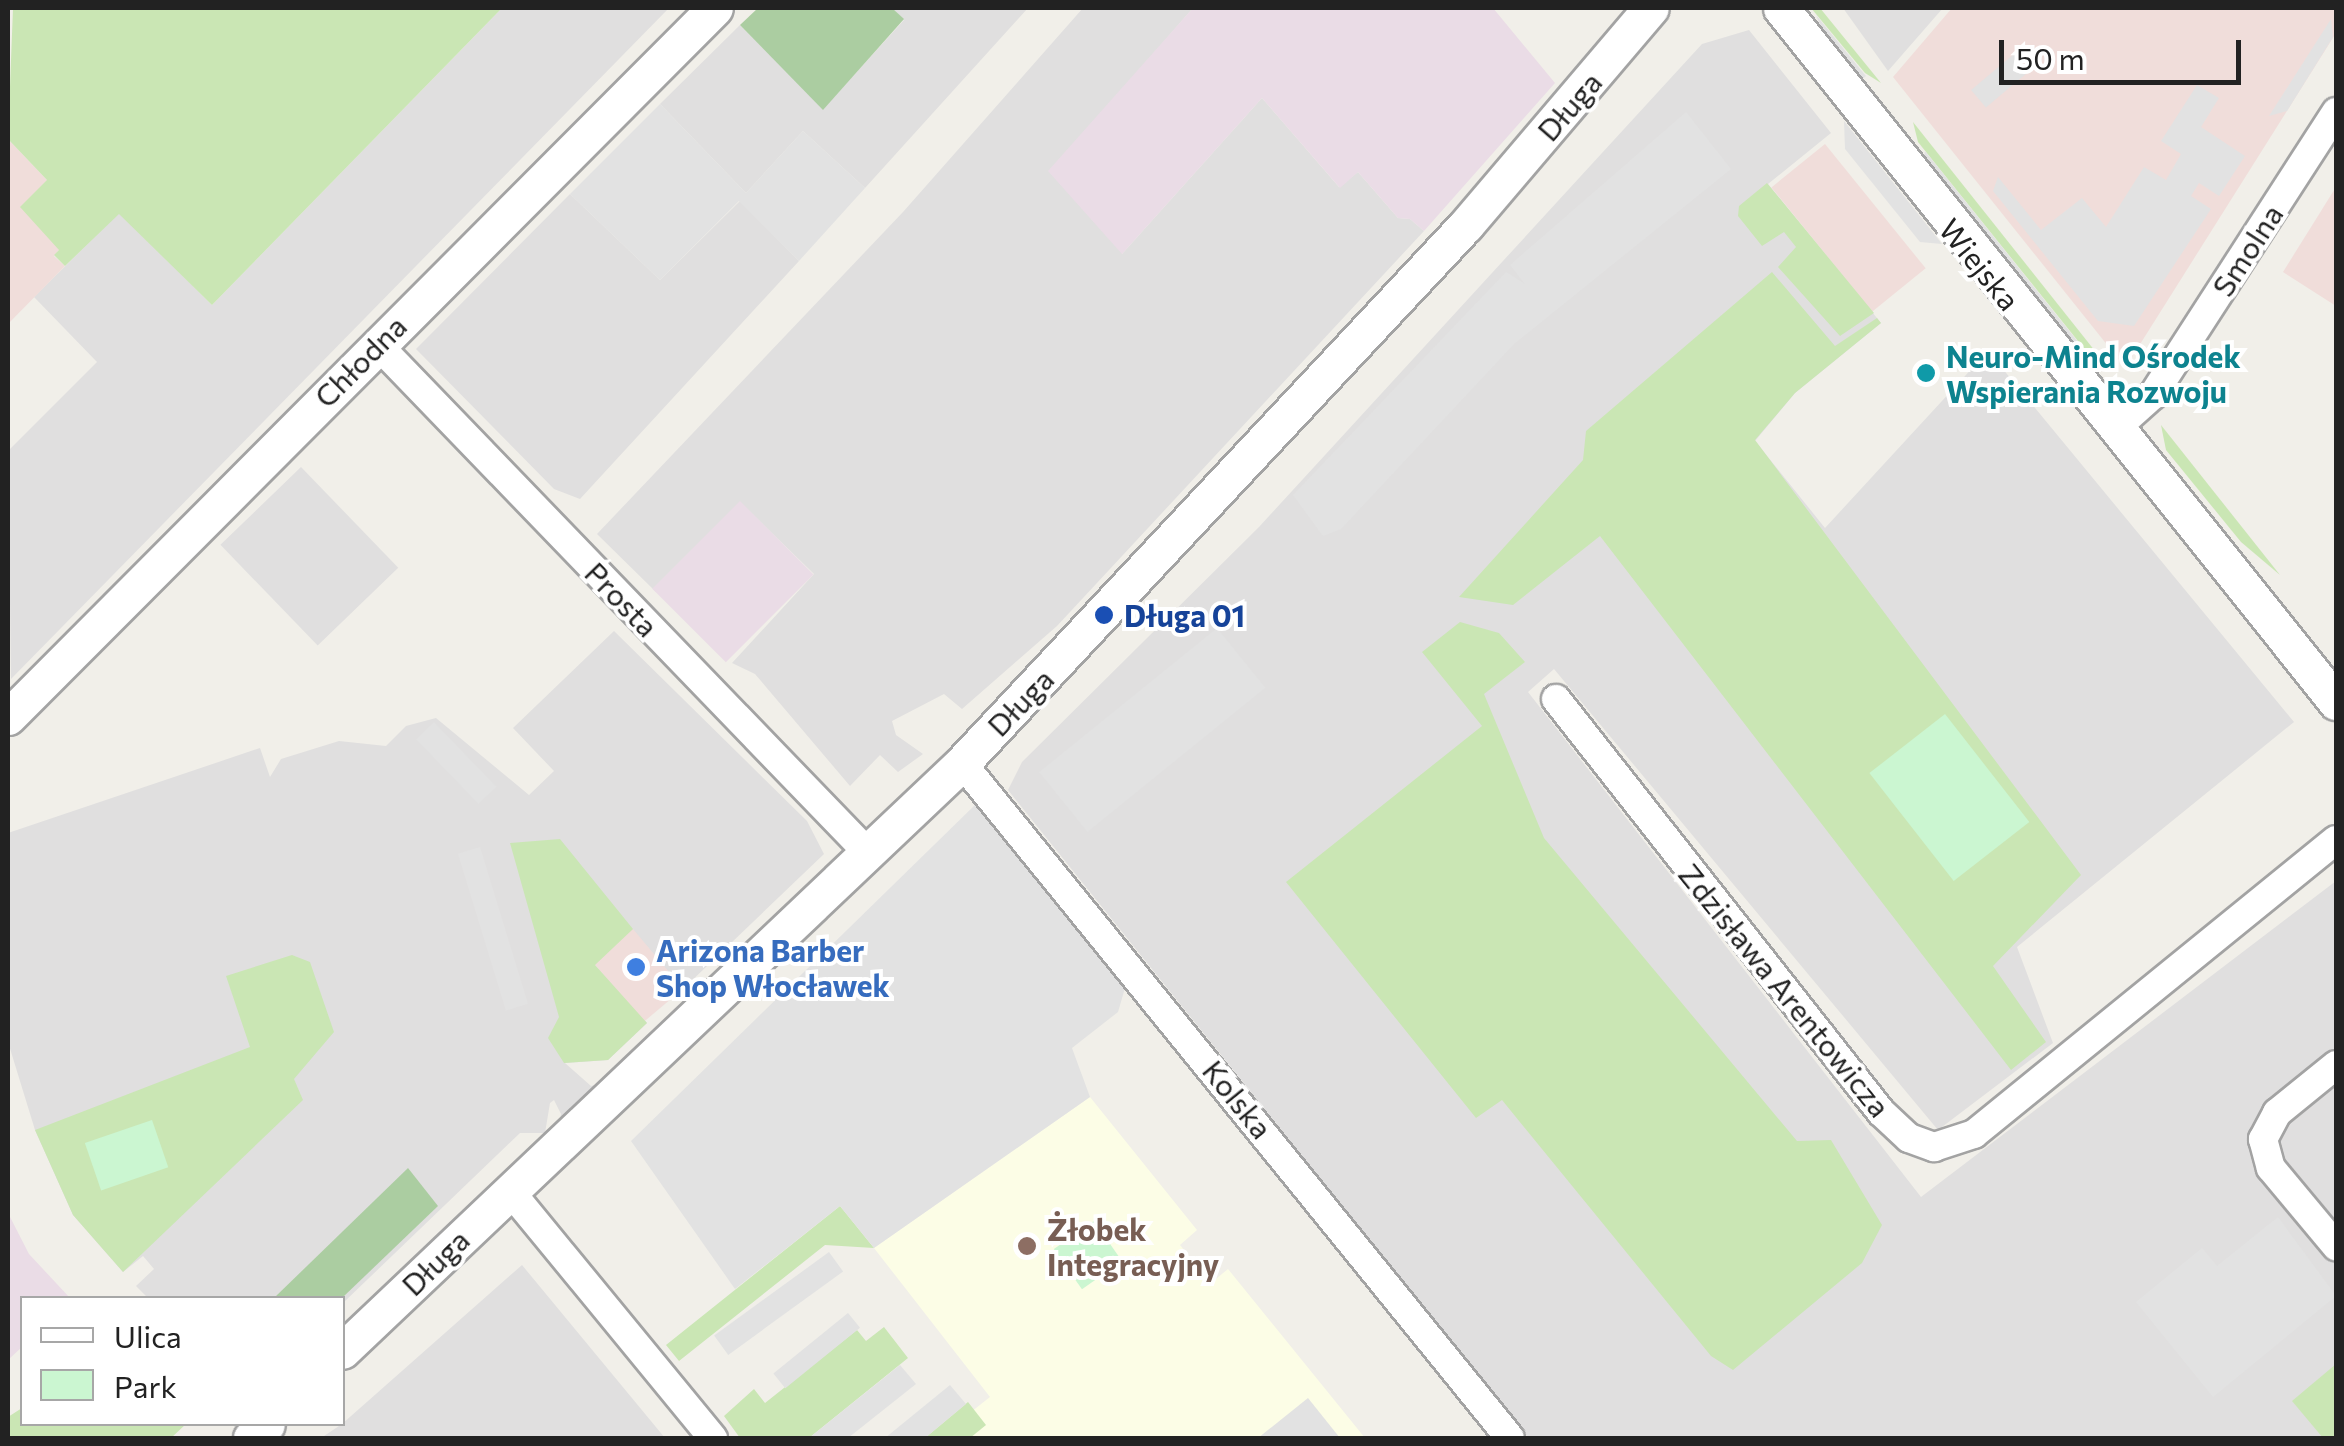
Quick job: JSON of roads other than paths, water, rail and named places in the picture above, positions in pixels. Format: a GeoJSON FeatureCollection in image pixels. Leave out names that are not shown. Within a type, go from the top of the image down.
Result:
{"type":"FeatureCollection","features":[{"type":"Feature","properties":{"kind":"street","name":"Chłodna"},"geometry":{"type":"LineString","coordinates":[[8,717],[715,8]]}},
{"type":"Feature","properties":{"kind":"street","name":"Długa"},"geometry":{"type":"LineString","coordinates":[[345,1349],[962,763],[1466,225],[1651,8]]}},
{"type":"Feature","properties":{"kind":"street","name":"Wiejska"},"geometry":{"type":"LineString","coordinates":[[1781,8],[2336,702]]}},
{"type":"Feature","properties":{"kind":"street","name":"Smolna"},"geometry":{"type":"LineString","coordinates":[[2115,428],[2152,395],[2336,112]]}},
{"type":"Feature","properties":{"kind":"street","name":"Prosta"},"geometry":{"type":"LineString","coordinates":[[377,344],[868,853]]}},
{"type":"Feature","properties":{"kind":"street","name":"Zdzisława Arentowicza"},"geometry":{"type":"LineString","coordinates":[[1556,699],[1881,1112],[1909,1138],[1934,1147],[1974,1134],[2336,840]]}},
{"type":"Feature","properties":{"kind":"street","name":"Kolska"},"geometry":{"type":"LineString","coordinates":[[962,763],[1510,1438]]}},
{"type":"Feature","properties":{"kind":"street"},"geometry":{"type":"LineString","coordinates":[[2336,1065],[2277,1113],[2263,1138],[2271,1168],[2336,1246]]}},
{"type":"Feature","properties":{"kind":"street"},"geometry":{"type":"LineString","coordinates":[[510,1191],[713,1438]]}},
{"type":"Feature","properties":{"kind":"place","name":"Neuro-Mind Ośrodek Wspierania Rozwoju"},"geometry":{"type":"Point","coordinates":[1926,373]}},
{"type":"Feature","properties":{"kind":"place","name":"Długa 01"},"geometry":{"type":"Point","coordinates":[1104,615]}},
{"type":"Feature","properties":{"kind":"place","name":"Arizona Barber Shop Włocławek"},"geometry":{"type":"Point","coordinates":[636,967]}},
{"type":"Feature","properties":{"kind":"place","name":"Żłobek Integracyjny"},"geometry":{"type":"Point","coordinates":[1027,1246]}}]}
